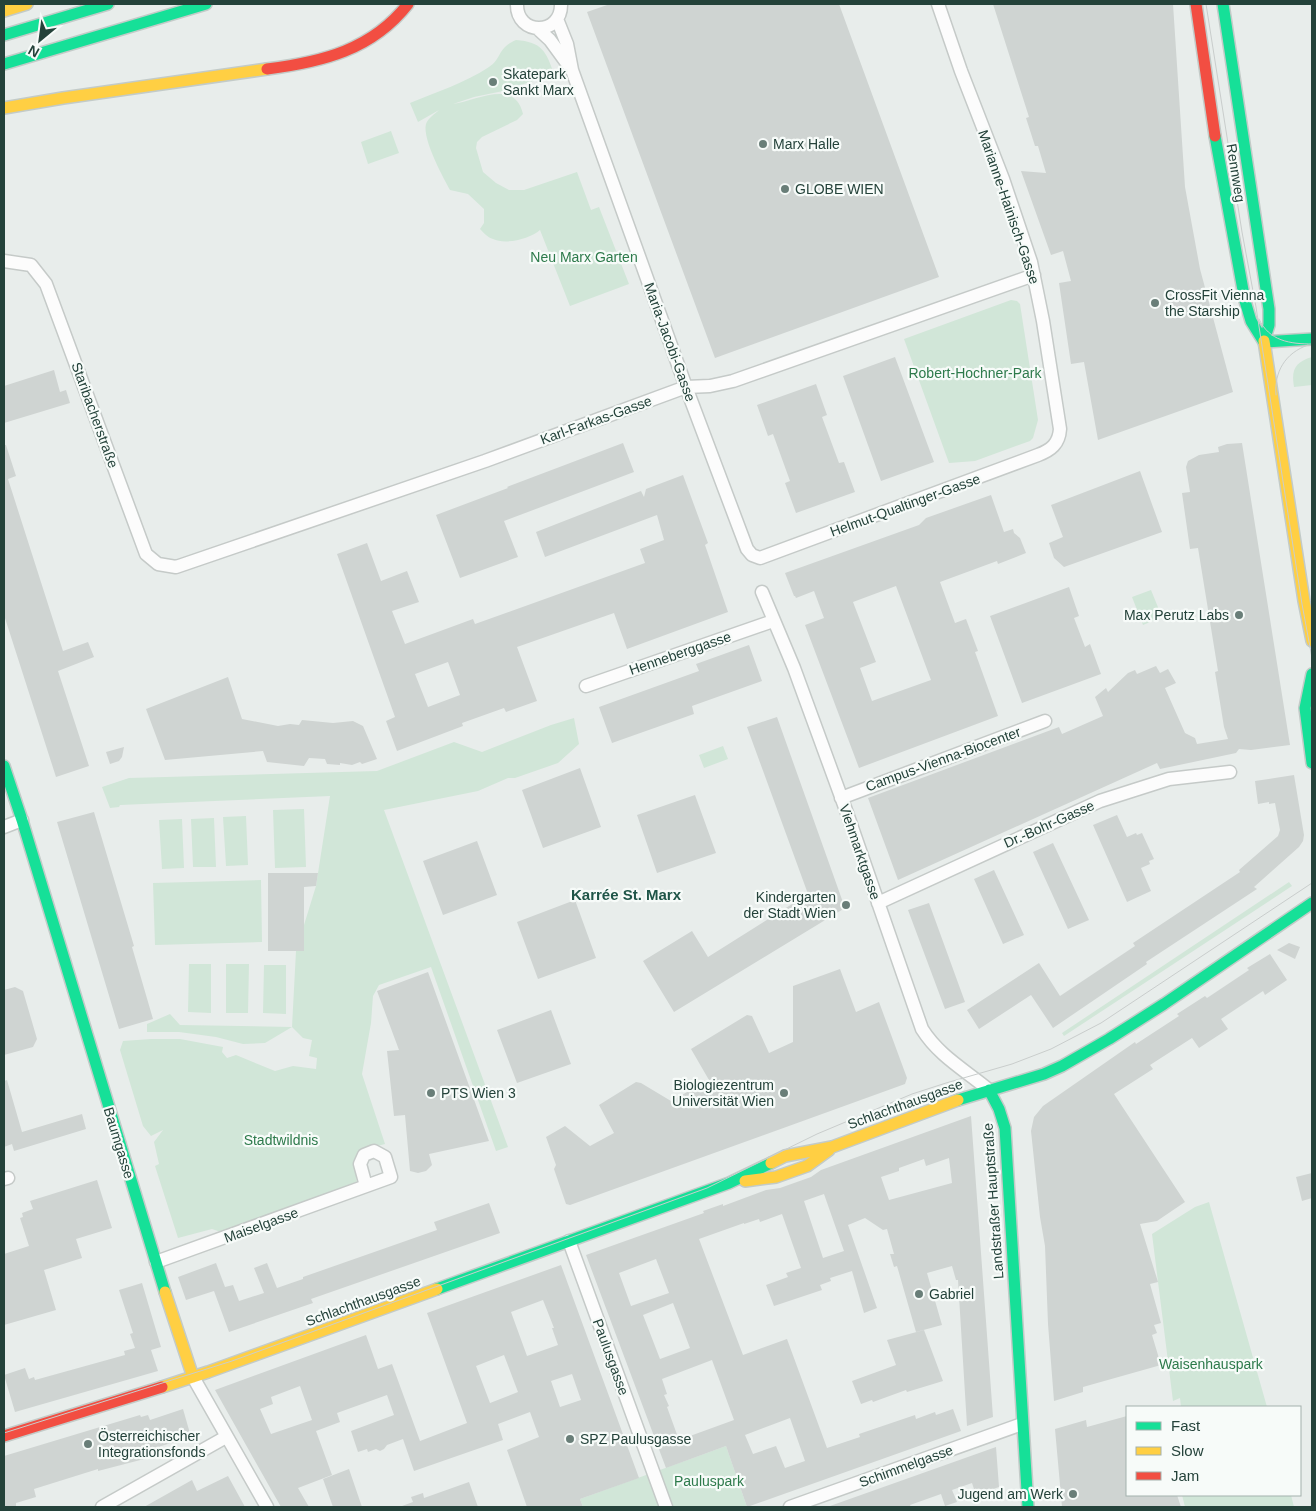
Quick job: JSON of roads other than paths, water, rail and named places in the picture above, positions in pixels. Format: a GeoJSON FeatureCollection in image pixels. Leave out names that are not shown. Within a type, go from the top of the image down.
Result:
{"type":"FeatureCollection","features":[{"type":"Feature","properties":{"kind":"main road"},"geometry":{"type":"LineString","coordinates":[[4,11],[27,4]]}},
{"type":"Feature","properties":{"kind":"main road"},"geometry":{"type":"LineString","coordinates":[[4,35],[108,4]]}},
{"type":"Feature","properties":{"kind":"main road"},"geometry":{"type":"LineString","coordinates":[[4,64],[206,4]]}},
{"type":"Feature","properties":{"kind":"main road"},"geometry":{"type":"LineString","coordinates":[[4,108],[306,64],[362,44],[386,28],[400,15],[408,4]]}},
{"type":"Feature","properties":{"kind":"main road","name":"Rennweg"},"geometry":{"type":"LineString","coordinates":[[1196,4],[1228,217],[1246,310],[1264,342]]}},
{"type":"Feature","properties":{"kind":"main road","name":"Rennweg"},"geometry":{"type":"LineString","coordinates":[[1223,4],[1269,309],[1264,342],[1304,601],[1312,641]]}},
{"type":"Feature","properties":{"kind":"main road"},"geometry":{"type":"LineString","coordinates":[[1264,342],[1312,339]]}},
{"type":"Feature","properties":{"kind":"main road"},"geometry":{"type":"LineString","coordinates":[[1312,674],[1306,708],[1312,763]]}},
{"type":"Feature","properties":{"kind":"main road","name":"Baumgasse"},"geometry":{"type":"LineString","coordinates":[[4,766],[186,1362],[193,1377]]}},
{"type":"Feature","properties":{"kind":"main road"},"geometry":{"type":"LineString","coordinates":[[989,1090],[1044,1074],[1083,1054],[1164,1004],[1312,903]]}},
{"type":"Feature","properties":{"kind":"main road","name":"Schlachthausgasse"},"geometry":{"type":"LineString","coordinates":[[4,1436],[193,1377],[729,1183],[785,1156],[832,1147],[989,1090]]}},
{"type":"Feature","properties":{"kind":"main road","name":"Landstraßer Hauptstraße"},"geometry":{"type":"LineString","coordinates":[[989,1090],[999,1109],[1005,1128],[1028,1507]]}},
{"type":"Feature","properties":{"kind":"main road","name":"Schlachthausgasse"},"geometry":{"type":"LineString","coordinates":[[729,1183],[776,1177],[807,1166],[832,1147]]}},
{"type":"Feature","properties":{"kind":"street","name":"Maria-Jacobi-Gasse"},"geometry":{"type":"LineString","coordinates":[[517,4],[517,12],[520,18],[530,27],[537,28],[550,40],[572,70]]}},
{"type":"Feature","properties":{"kind":"street"},"geometry":{"type":"LineString","coordinates":[[537,28],[550,26],[560,14],[561,4]]}},
{"type":"Feature","properties":{"kind":"street","name":"Marianne-Hainisch-Gasse"},"geometry":{"type":"LineString","coordinates":[[938,4],[961,71],[1003,179],[1034,275],[1060,429],[1059,438],[1055,445]]}},
{"type":"Feature","properties":{"kind":"street","name":"Maria-Jacobi-Gasse"},"geometry":{"type":"LineString","coordinates":[[557,18],[567,44],[572,70],[686,387],[747,549],[752,555]]}},
{"type":"Feature","properties":{"kind":"street","name":"Staribacherstraße"},"geometry":{"type":"LineString","coordinates":[[4,261],[31,265],[46,284],[146,554],[158,564]]}},
{"type":"Feature","properties":{"kind":"street","name":"Karl-Farkas-Gasse"},"geometry":{"type":"LineString","coordinates":[[158,564],[176,567],[485,460],[686,387],[710,386],[733,381],[1034,275]]}},
{"type":"Feature","properties":{"kind":"street","name":"Helmut-Qualtinger-Gasse"},"geometry":{"type":"LineString","coordinates":[[752,555],[760,558],[1000,470],[1045,452],[1055,445]]}},
{"type":"Feature","properties":{"kind":"street","name":"Viehmarktgasse"},"geometry":{"type":"LineString","coordinates":[[762,592],[794,668],[922,1029],[936,1049],[989,1090]]}},
{"type":"Feature","properties":{"kind":"street","name":"Henneberggasse"},"geometry":{"type":"LineString","coordinates":[[586,686],[773,621]]}},
{"type":"Feature","properties":{"kind":"street","name":"Campus-Vienna-Biocenter"},"geometry":{"type":"LineString","coordinates":[[841,798],[1045,721]]}},
{"type":"Feature","properties":{"kind":"street","name":"Dr.-Bohr-Gasse"},"geometry":{"type":"LineString","coordinates":[[878,903],[1100,801],[1169,779],[1230,772]]}},
{"type":"Feature","properties":{"kind":"street"},"geometry":{"type":"LineString","coordinates":[[4,827],[22,820]]}},
{"type":"Feature","properties":{"kind":"street","name":"Maiselgasse"},"geometry":{"type":"LineString","coordinates":[[156,1262],[366,1186]]}},
{"type":"Feature","properties":{"kind":"street","name":"Paulusgasse"},"geometry":{"type":"LineString","coordinates":[[569,1241],[666,1507]]}},
{"type":"Feature","properties":{"kind":"street","name":"Baumgasse"},"geometry":{"type":"LineString","coordinates":[[193,1377],[267,1507]]}},
{"type":"Feature","properties":{"kind":"street","name":"Schimmelgasse"},"geometry":{"type":"LineString","coordinates":[[790,1507],[1022,1424]]}},
{"type":"Feature","properties":{"kind":"street"},"geometry":{"type":"LineString","coordinates":[[102,1507],[226,1437]]}},
{"type":"Feature","properties":{"kind":"tram line"},"geometry":{"type":"LineString","coordinates":[[1206,4],[1312,658]]}},
{"type":"Feature","properties":{"kind":"tram line"},"geometry":{"type":"LineString","coordinates":[[1259,319],[1274,337],[1288,342],[1312,344]]}},
{"type":"Feature","properties":{"kind":"tram line"},"geometry":{"type":"LineString","coordinates":[[1276,395],[1277,379],[1283,364],[1293,353],[1308,345]]}},
{"type":"Feature","properties":{"kind":"tram line"},"geometry":{"type":"LineString","coordinates":[[4,1433],[232,1361],[707,1188],[817,1134],[912,1094],[1012,1064],[1051,1049],[1101,1023],[1312,883]]}},
{"type":"Feature","properties":{"kind":"tram line"},"geometry":{"type":"LineString","coordinates":[[878,1116],[934,1094]]}},
{"type":"Feature","properties":{"kind":"place","name":"Skatepark Sankt Marx"},"geometry":{"type":"Point","coordinates":[493,82]}},
{"type":"Feature","properties":{"kind":"place","name":"Marx Halle"},"geometry":{"type":"Point","coordinates":[763,144]}},
{"type":"Feature","properties":{"kind":"place","name":"GLOBE WIEN"},"geometry":{"type":"Point","coordinates":[785,189]}},
{"type":"Feature","properties":{"kind":"place","name":"CrossFit Vienna the Starship"},"geometry":{"type":"Point","coordinates":[1155,303]}},
{"type":"Feature","properties":{"kind":"place","name":"Max Perutz Labs"},"geometry":{"type":"Point","coordinates":[1239,615]}},
{"type":"Feature","properties":{"kind":"place","name":"Kindergarten der Stadt Wien"},"geometry":{"type":"Point","coordinates":[846,905]}},
{"type":"Feature","properties":{"kind":"place","name":"PTS Wien 3"},"geometry":{"type":"Point","coordinates":[431,1093]}},
{"type":"Feature","properties":{"kind":"place","name":"Biologiezentrum Universität Wien"},"geometry":{"type":"Point","coordinates":[784,1093]}},
{"type":"Feature","properties":{"kind":"place","name":"Gabriel"},"geometry":{"type":"Point","coordinates":[919,1294]}},
{"type":"Feature","properties":{"kind":"place","name":"SPZ Paulusgasse"},"geometry":{"type":"Point","coordinates":[570,1439]}},
{"type":"Feature","properties":{"kind":"place","name":"Österreichischer Integrationsfonds"},"geometry":{"type":"Point","coordinates":[88,1444]}},
{"type":"Feature","properties":{"kind":"place","name":"Jugend am Werk"},"geometry":{"type":"Point","coordinates":[1073,1494]}},
{"type":"Feature","properties":{"kind":"district","name":"Karrée St. Marx"},"geometry":{"type":"Point","coordinates":[626,895]}},
{"type":"Feature","properties":{"kind":"park label","name":"Neu Marx Garten"},"geometry":{"type":"Point","coordinates":[584,257]}},
{"type":"Feature","properties":{"kind":"park label","name":"Robert-Hochner-Park"},"geometry":{"type":"Point","coordinates":[975,373]}},
{"type":"Feature","properties":{"kind":"park label","name":"Stadtwildnis"},"geometry":{"type":"Point","coordinates":[281,1140]}},
{"type":"Feature","properties":{"kind":"park label","name":"Waisenhauspark"},"geometry":{"type":"Point","coordinates":[1211,1364]}},
{"type":"Feature","properties":{"kind":"park label","name":"Pauluspark"},"geometry":{"type":"Point","coordinates":[709,1481]}}]}
